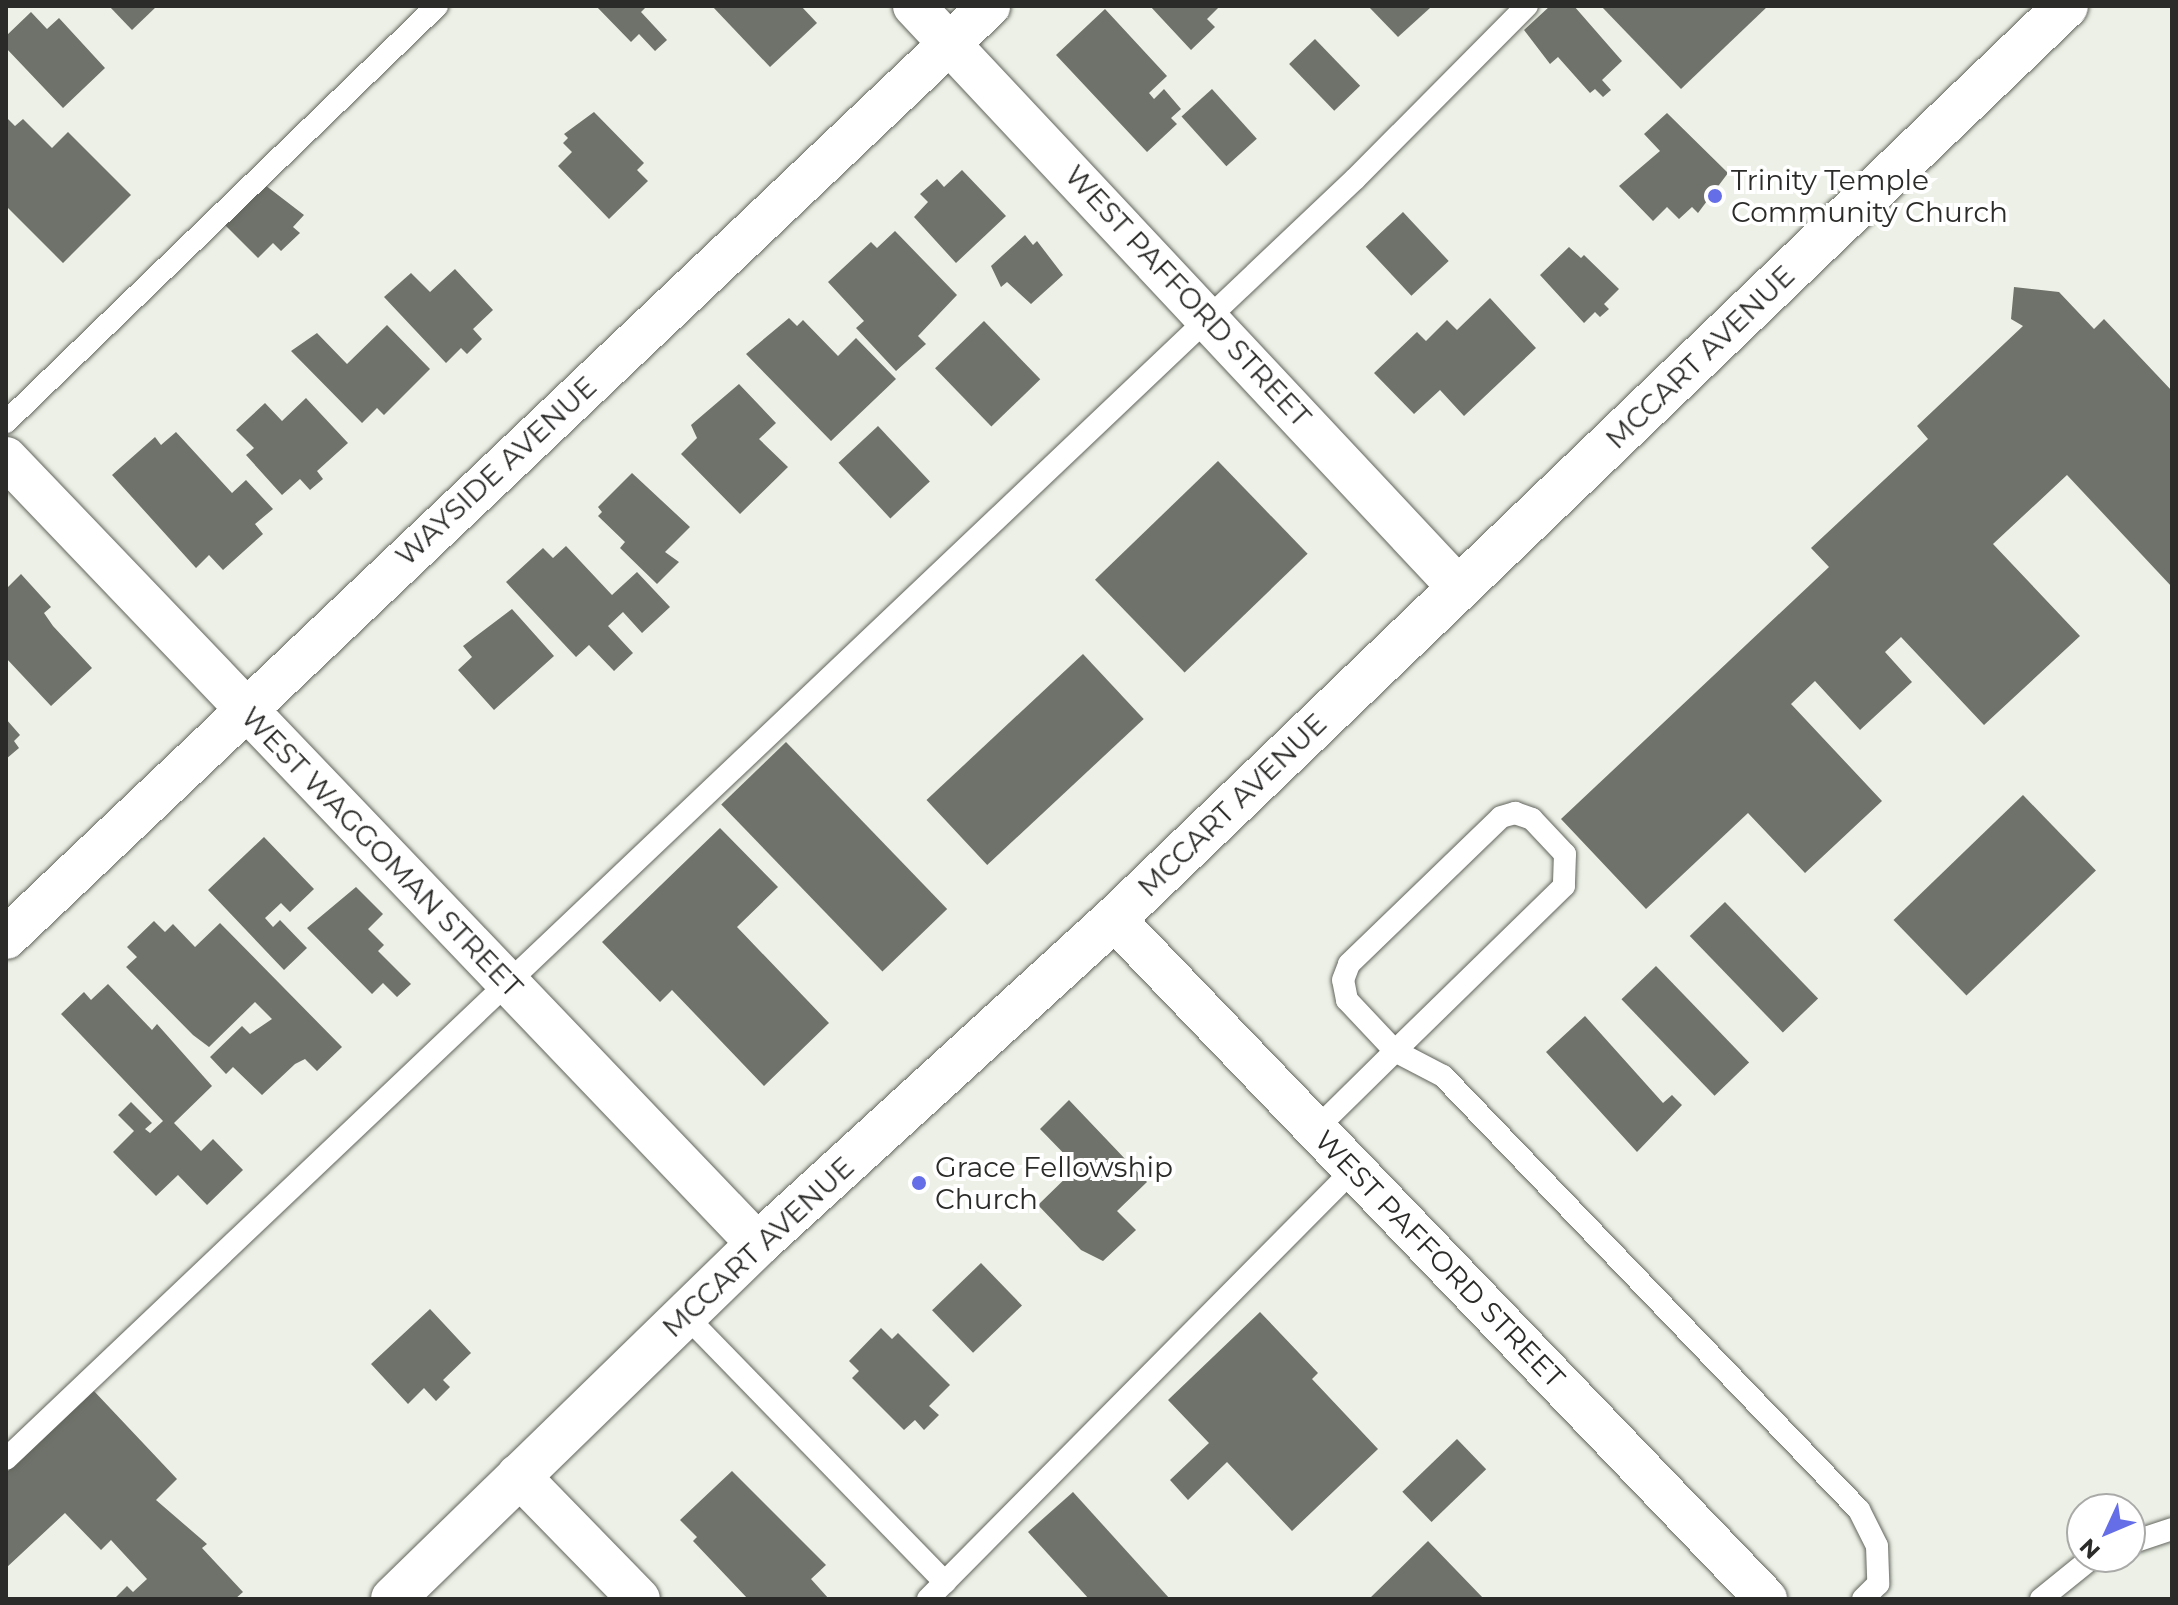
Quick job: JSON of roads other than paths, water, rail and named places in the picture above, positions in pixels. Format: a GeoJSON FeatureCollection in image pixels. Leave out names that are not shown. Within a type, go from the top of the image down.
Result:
{"type":"FeatureCollection","features":[{"type":"Feature","properties":{"kind":"main road","name":"MCCART AVENUE"},"geometry":{"type":"LineString","coordinates":[[393,1599],[758,1244],[1114,919],[2066,6]]}},
{"type":"Feature","properties":{"kind":"street","name":"WEST PAFFORD STREET"},"geometry":{"type":"LineString","coordinates":[[914,6],[1459,588]]}},
{"type":"Feature","properties":{"kind":"street","name":"WAYSIDE AVENUE"},"geometry":{"type":"LineString","coordinates":[[6,938],[244,709],[989,6]]}},
{"type":"Feature","properties":{"kind":"street","name":"WEST WAGGOMAN STREET"},"geometry":{"type":"LineString","coordinates":[[6,458],[758,1244]]}},
{"type":"Feature","properties":{"kind":"street","name":"WEST PAFFORD STREET"},"geometry":{"type":"LineString","coordinates":[[1114,919],[1766,1599]]}},
{"type":"Feature","properties":{"kind":"street"},"geometry":{"type":"LineString","coordinates":[[518,1475],[639,1599]]}},
{"type":"Feature","properties":{"kind":"lane"},"geometry":{"type":"LineString","coordinates":[[6,422],[437,6]]}},
{"type":"Feature","properties":{"kind":"lane"},"geometry":{"type":"LineString","coordinates":[[6,1459],[1355,179],[1527,6]]}},
{"type":"Feature","properties":{"kind":"lane"},"geometry":{"type":"LineString","coordinates":[[1316,1129],[1395,1051],[1564,886],[1565,854],[1532,819],[1515,813],[1501,817],[1349,964],[1343,980],[1347,1000],[1395,1051],[1443,1076],[1859,1510],[1877,1546],[1878,1584],[1863,1599]]}},
{"type":"Feature","properties":{"kind":"lane"},"geometry":{"type":"LineString","coordinates":[[928,1599],[1354,1169]]}},
{"type":"Feature","properties":{"kind":"lane"},"geometry":{"type":"LineString","coordinates":[[685,1315],[945,1582]]}},
{"type":"Feature","properties":{"kind":"lane"},"geometry":{"type":"LineString","coordinates":[[2146,1538],[2172,1529]]}},
{"type":"Feature","properties":{"kind":"lane"},"geometry":{"type":"LineString","coordinates":[[2041,1599],[2073,1573]]}},
{"type":"Feature","properties":{"kind":"place","name":"Trinity Temple Community Church"},"geometry":{"type":"Point","coordinates":[1715,196]}},
{"type":"Feature","properties":{"kind":"place","name":"Grace Fellowship Church"},"geometry":{"type":"Point","coordinates":[919,1183]}}]}
